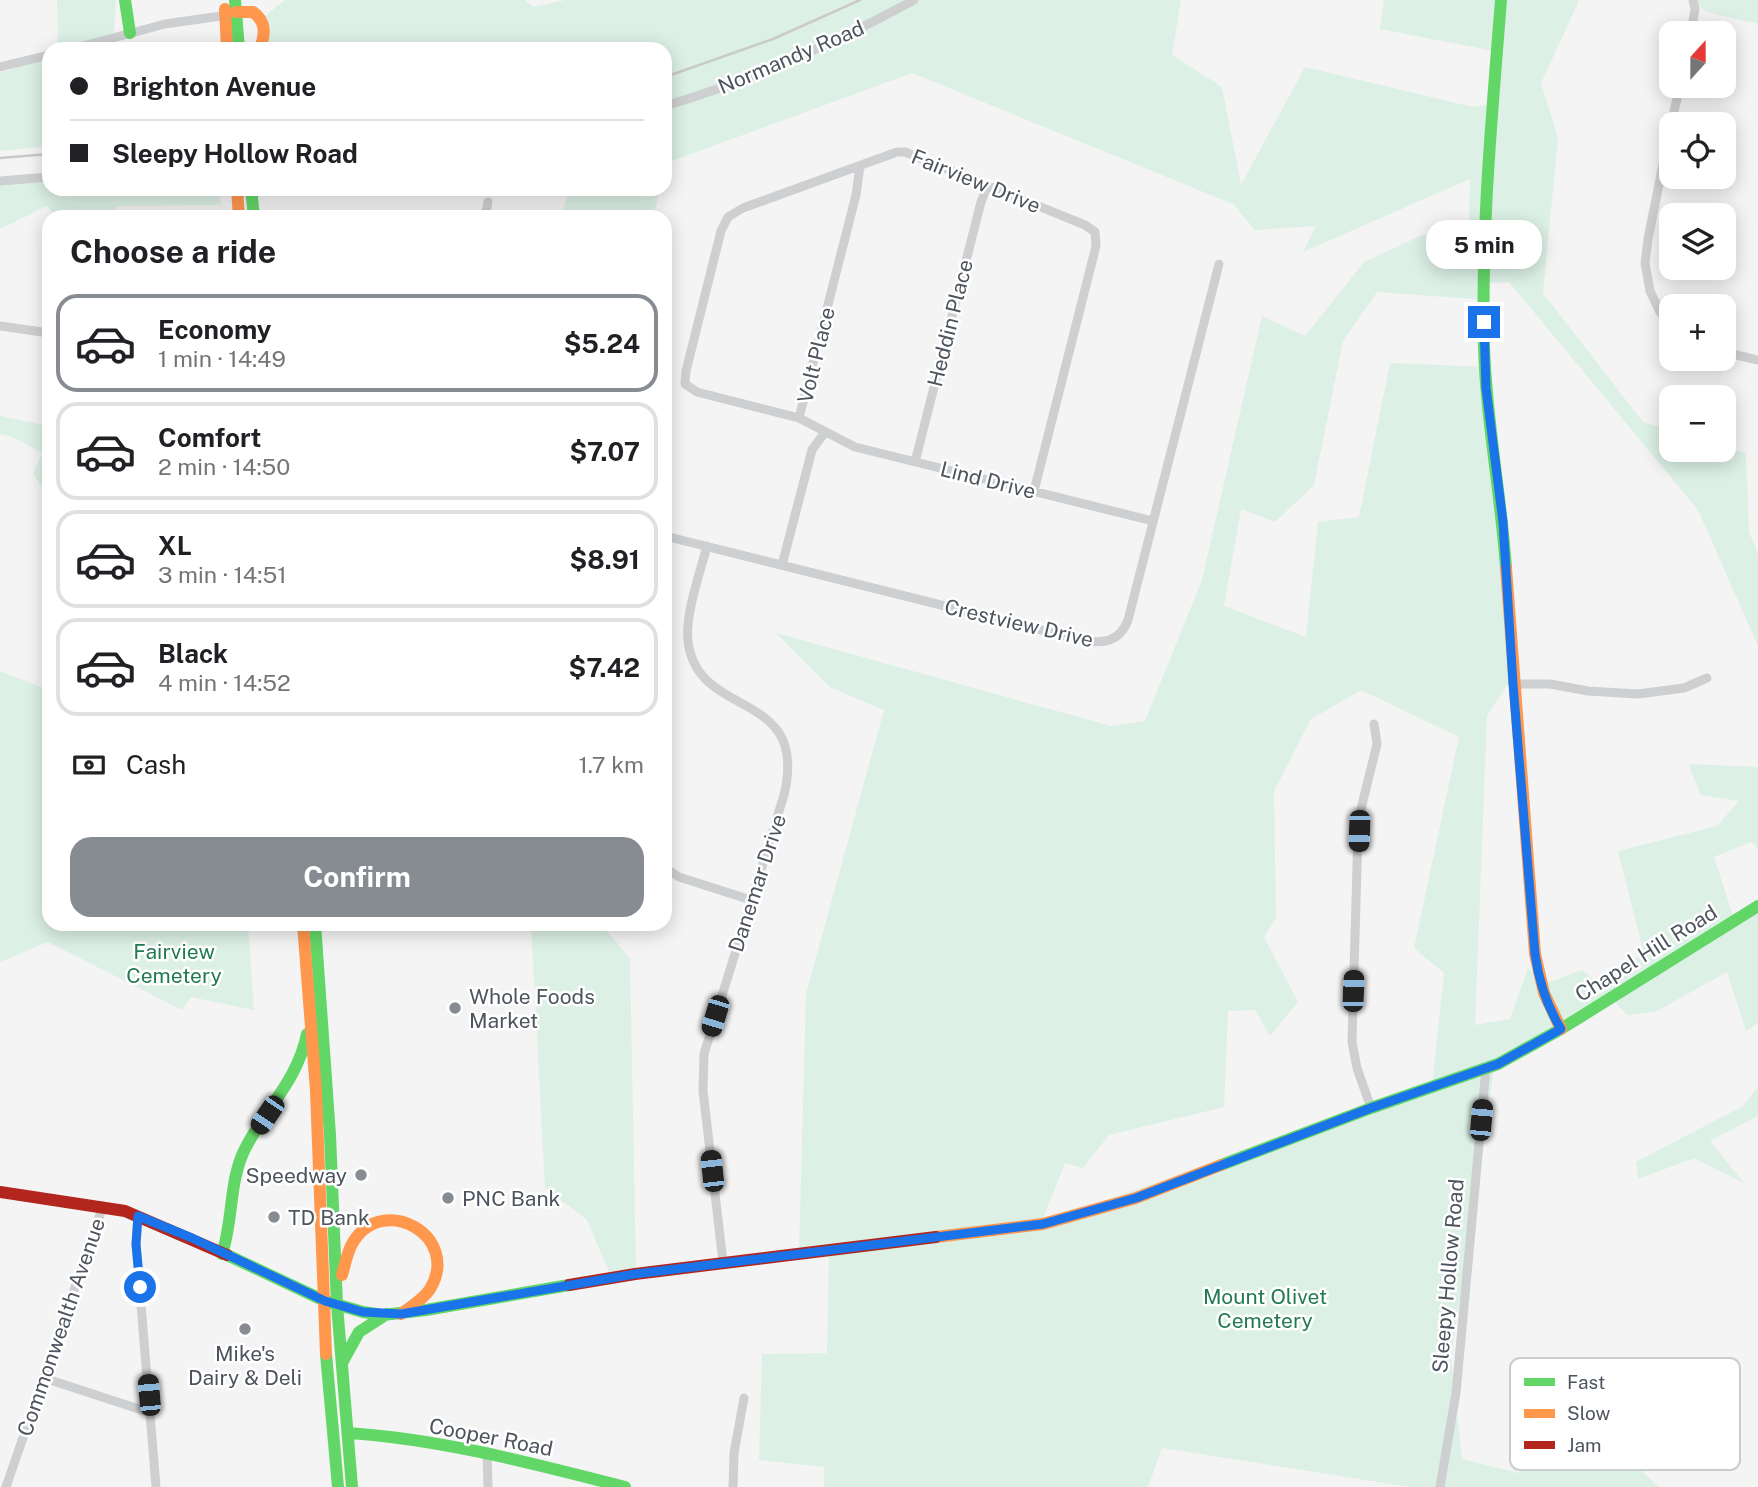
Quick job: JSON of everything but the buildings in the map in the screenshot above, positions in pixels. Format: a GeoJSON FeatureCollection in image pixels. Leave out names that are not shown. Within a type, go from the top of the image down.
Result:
{"type":"FeatureCollection","features":[{"type":"Feature","properties":{"kind":"main road"},"geometry":{"type":"LineString","coordinates":[[125,0],[130,33]]}},
{"type":"Feature","properties":{"kind":"main road"},"geometry":{"type":"LineString","coordinates":[[225,0],[232,9],[238,42]]}},
{"type":"Feature","properties":{"kind":"main road"},"geometry":{"type":"LineString","coordinates":[[1501,0],[1486,199],[1484,345],[1489,418],[1503,522],[1513,684],[1538,975],[1548,1007],[1561,1029]]}},
{"type":"Feature","properties":{"kind":"main road"},"geometry":{"type":"LineString","coordinates":[[228,42],[232,9]]}},
{"type":"Feature","properties":{"kind":"main road"},"geometry":{"type":"LineString","coordinates":[[232,9],[253,12],[263,22],[266,28],[262,42]]}},
{"type":"Feature","properties":{"kind":"main road","name":"Chapel Hill Road"},"geometry":{"type":"LineString","coordinates":[[0,1192],[103,1206],[138,1216],[192,1238],[331,1303],[363,1312],[387,1314],[401,1314],[635,1274],[1043,1224],[1136,1198],[1371,1108],[1486,1068],[1561,1029],[1758,906]]}},
{"type":"Feature","properties":{"kind":"main road"},"geometry":{"type":"LineString","coordinates":[[304,931],[331,1303],[342,1363],[352,1487]]}},
{"type":"Feature","properties":{"kind":"main road"},"geometry":{"type":"LineString","coordinates":[[315,931],[330,1135],[331,1303],[326,1359],[338,1487]]}},
{"type":"Feature","properties":{"kind":"main road"},"geometry":{"type":"LineString","coordinates":[[222,1254],[231,1223],[231,1201],[236,1172],[252,1137],[298,1070],[306,1045],[310,1004]]}},
{"type":"Feature","properties":{"kind":"main road"},"geometry":{"type":"LineString","coordinates":[[331,1303],[352,1240],[376,1222],[398,1219],[423,1232],[434,1247],[438,1261],[431,1287],[401,1314]]}},
{"type":"Feature","properties":{"kind":"main road"},"geometry":{"type":"LineString","coordinates":[[342,1363],[353,1337],[364,1327],[387,1314]]}},
{"type":"Feature","properties":{"kind":"main road","name":"Cooper Road"},"geometry":{"type":"LineString","coordinates":[[348,1433],[377,1435],[487,1454],[625,1487]]}},
{"type":"Feature","properties":{"kind":"street","name":"Normandy Road"},"geometry":{"type":"LineString","coordinates":[[672,104],[778,67],[914,0]]}},
{"type":"Feature","properties":{"kind":"street"},"geometry":{"type":"LineString","coordinates":[[1693,0],[1694,21]]}},
{"type":"Feature","properties":{"kind":"street"},"geometry":{"type":"LineString","coordinates":[[97,42],[232,9]]}},
{"type":"Feature","properties":{"kind":"street"},"geometry":{"type":"LineString","coordinates":[[0,67],[42,57]]}},
{"type":"Feature","properties":{"kind":"street","name":"Fairview Drive"},"geometry":{"type":"LineString","coordinates":[[799,418],[697,392],[685,384],[721,231],[728,217],[743,208],[888,154],[905,152],[1085,225],[1095,232],[1096,246],[1034,491]]}},
{"type":"Feature","properties":{"kind":"street","name":"Volt Place"},"geometry":{"type":"LineString","coordinates":[[782,565],[812,450],[825,432],[799,418],[856,195],[860,166]]}},
{"type":"Feature","properties":{"kind":"street"},"geometry":{"type":"LineString","coordinates":[[0,181],[42,178]]}},
{"type":"Feature","properties":{"kind":"street"},"geometry":{"type":"LineString","coordinates":[[1659,182],[1647,239],[1645,263],[1650,291],[1659,311]]}},
{"type":"Feature","properties":{"kind":"street","name":"Heddin Place"},"geometry":{"type":"LineString","coordinates":[[915,462],[981,202],[988,185]]}},
{"type":"Feature","properties":{"kind":"street"},"geometry":{"type":"LineString","coordinates":[[486,210],[488,202]]}},
{"type":"Feature","properties":{"kind":"street","name":"Crestview Drive"},"geometry":{"type":"LineString","coordinates":[[672,538],[1081,640],[1103,643],[1114,639],[1125,628],[1219,264]]}},
{"type":"Feature","properties":{"kind":"street"},"geometry":{"type":"LineString","coordinates":[[0,326],[42,333]]}},
{"type":"Feature","properties":{"kind":"street"},"geometry":{"type":"LineString","coordinates":[[1736,355],[1758,360]]}},
{"type":"Feature","properties":{"kind":"street","name":"Lind Drive"},"geometry":{"type":"LineString","coordinates":[[825,432],[855,447],[1153,521]]}},
{"type":"Feature","properties":{"kind":"street","name":"Danemar Drive"},"geometry":{"type":"LineString","coordinates":[[707,546],[689,625],[688,643],[692,658],[703,677],[718,691],[757,710],[770,721],[783,740],[788,757],[789,778],[708,1039],[703,1063],[703,1091],[723,1262]]}},
{"type":"Feature","properties":{"kind":"street"},"geometry":{"type":"LineString","coordinates":[[1513,684],[1550,684],[1588,691],[1638,694],[1684,688],[1707,678]]}},
{"type":"Feature","properties":{"kind":"street"},"geometry":{"type":"LineString","coordinates":[[1371,1108],[1357,1069],[1352,1042],[1352,1017],[1359,831],[1361,809],[1377,744],[1374,724]]}},
{"type":"Feature","properties":{"kind":"street"},"geometry":{"type":"LineString","coordinates":[[672,872],[751,900]]}},
{"type":"Feature","properties":{"kind":"street","name":"Sleepy Hollow Road"},"geometry":{"type":"LineString","coordinates":[[1440,1487],[1456,1393],[1486,1068]]}},
{"type":"Feature","properties":{"kind":"street","name":"Commonwealth Avenue"},"geometry":{"type":"LineString","coordinates":[[6,1487],[103,1206]]}},
{"type":"Feature","properties":{"kind":"street"},"geometry":{"type":"LineString","coordinates":[[138,1216],[136,1244],[156,1487]]}},
{"type":"Feature","properties":{"kind":"street"},"geometry":{"type":"LineString","coordinates":[[44,1378],[151,1413]]}},
{"type":"Feature","properties":{"kind":"street"},"geometry":{"type":"LineString","coordinates":[[733,1487],[734,1453],[744,1398]]}},
{"type":"Feature","properties":{"kind":"street"},"geometry":{"type":"LineString","coordinates":[[487,1454],[488,1487]]}},
{"type":"Feature","properties":{"kind":"green space"},"geometry":{"type":"Polygon","coordinates":[[[57,0],[116,0],[113,42],[58,42],[57,0]]]}},
{"type":"Feature","properties":{"kind":"green space","name":"Mount Olivet Cemetery"},"geometry":{"type":"Polygon","coordinates":[[[285,0],[525,0],[533,7],[565,0],[1181,0],[1172,55],[1222,87],[1241,185],[1305,67],[1473,107],[1490,104],[1494,51],[1380,29],[1384,0],[1577,0],[1578,3],[1541,83],[1558,138],[1543,293],[1643,422],[1659,427],[1659,462],[1736,462],[1736,450],[1746,453],[1749,532],[1758,554],[1758,646],[1698,510],[1509,282],[1486,283],[1486,300],[1377,292],[1343,341],[1314,485],[1275,522],[1241,509],[1224,606],[1306,637],[1318,522],[1359,517],[1390,363],[1486,367],[1513,676],[1487,716],[1475,1025],[1510,1019],[1528,968],[1544,984],[1582,970],[1594,980],[1644,954],[1618,851],[1717,826],[1739,801],[1701,795],[1688,764],[1758,767],[1758,849],[1751,842],[1714,857],[1735,922],[1758,913],[1758,1023],[1746,1031],[1727,972],[1655,1012],[1627,1015],[1612,999],[1495,1061],[1451,1358],[1462,1459],[1518,1473],[1523,1470],[1641,1470],[1659,1487],[1410,1487],[1162,1448],[1148,1487],[824,1487],[824,1467],[759,1460],[762,1354],[827,1353],[829,1251],[799,1253],[806,994],[884,710],[830,687],[776,633],[1111,726],[1145,721],[1202,580],[1262,316],[1305,336],[1364,262],[1422,235],[1469,238],[1470,179],[1303,252],[1316,226],[1255,230],[1233,204],[912,73],[672,161],[672,42],[261,42],[265,16],[285,0]],[[1361,690],[1311,719],[1274,791],[1276,918],[1264,937],[1298,1002],[1270,1036],[1255,1010],[1228,1011],[1224,1107],[1109,1135],[1083,1168],[1065,1163],[1041,1223],[1432,1086],[1444,973],[1414,948],[1459,737],[1361,690]]]}},
{"type":"Feature","properties":{"kind":"green space"},"geometry":{"type":"Polygon","coordinates":[[[1690,0],[1758,0],[1758,24],[1707,12],[1690,0]]]}},
{"type":"Feature","properties":{"kind":"green space"},"geometry":{"type":"Polygon","coordinates":[[[42,59],[42,147],[0,151],[0,73],[42,59]]]}},
{"type":"Feature","properties":{"kind":"green space"},"geometry":{"type":"Polygon","coordinates":[[[42,181],[42,196],[220,196],[221,205],[118,206],[115,210],[51,210],[47,206],[0,229],[0,184],[42,181]]]}},
{"type":"Feature","properties":{"kind":"green space"},"geometry":{"type":"Polygon","coordinates":[[[566,196],[658,196],[655,210],[564,210],[566,196]]]}},
{"type":"Feature","properties":{"kind":"green space"},"geometry":{"type":"Polygon","coordinates":[[[0,416],[42,425],[42,453],[13,437],[0,434],[0,416]]]}},
{"type":"Feature","properties":{"kind":"green space"},"geometry":{"type":"Polygon","coordinates":[[[42,453],[42,488],[33,473],[42,453]]]}},
{"type":"Feature","properties":{"kind":"green space","name":"Fairview Cemetery"},"geometry":{"type":"Polygon","coordinates":[[[0,671],[42,687],[42,931],[248,931],[254,1010],[191,997],[182,1010],[48,942],[0,962],[0,671]]]}},
{"type":"Feature","properties":{"kind":"green space"},"geometry":{"type":"Polygon","coordinates":[[[531,931],[607,931],[630,958],[636,1273],[611,1277],[587,1220],[545,1188],[531,931]]]}},
{"type":"Feature","properties":{"kind":"green space"},"geometry":{"type":"Polygon","coordinates":[[[1758,1086],[1758,1116],[1710,1141],[1744,1183],[1694,1158],[1638,1179],[1636,1162],[1743,1106],[1758,1086]]]}},
{"type":"Feature","properties":{"kind":"railway"},"geometry":{"type":"LineString","coordinates":[[672,75],[773,39],[860,0]]}},
{"type":"Feature","properties":{"kind":"railway"},"geometry":{"type":"LineString","coordinates":[[0,158],[42,155]]}},
{"type":"Feature","properties":{"kind":"traffic: fast"},"geometry":{"type":"LineString","coordinates":[[125,0],[130,33]]}},
{"type":"Feature","properties":{"kind":"traffic: fast"},"geometry":{"type":"LineString","coordinates":[[235,0],[238,42]]}},
{"type":"Feature","properties":{"kind":"traffic: fast"},"geometry":{"type":"LineString","coordinates":[[1501,0],[1488,173],[1484,346],[1506,568]]}},
{"type":"Feature","properties":{"kind":"traffic: fast"},"geometry":{"type":"LineString","coordinates":[[252,196],[253,210]]}},
{"type":"Feature","properties":{"kind":"traffic: fast"},"geometry":{"type":"LineString","coordinates":[[1221,1165],[1371,1108],[1498,1064],[1561,1029],[1758,906]]}},
{"type":"Feature","properties":{"kind":"traffic: fast"},"geometry":{"type":"LineString","coordinates":[[315,931],[330,1135],[337,1305],[352,1487]]}},
{"type":"Feature","properties":{"kind":"traffic: fast"},"geometry":{"type":"LineString","coordinates":[[222,1254],[235,1178],[243,1153],[288,1082],[307,1034]]}},
{"type":"Feature","properties":{"kind":"traffic: fast"},"geometry":{"type":"LineString","coordinates":[[227,1255],[325,1301],[383,1315],[569,1285]]}},
{"type":"Feature","properties":{"kind":"traffic: fast"},"geometry":{"type":"LineString","coordinates":[[343,1361],[359,1332],[387,1314]]}},
{"type":"Feature","properties":{"kind":"traffic: fast"},"geometry":{"type":"LineString","coordinates":[[326,1354],[338,1487]]}},
{"type":"Feature","properties":{"kind":"traffic: fast"},"geometry":{"type":"LineString","coordinates":[[348,1433],[453,1447],[625,1487]]}},
{"type":"Feature","properties":{"kind":"traffic: slow"},"geometry":{"type":"LineString","coordinates":[[225,9],[227,42]]}},
{"type":"Feature","properties":{"kind":"traffic: slow"},"geometry":{"type":"LineString","coordinates":[[236,12],[253,12],[258,16],[263,24],[262,42]]}},
{"type":"Feature","properties":{"kind":"traffic: slow"},"geometry":{"type":"LineString","coordinates":[[238,196],[238,210]]}},
{"type":"Feature","properties":{"kind":"traffic: slow"},"geometry":{"type":"LineString","coordinates":[[1506,568],[1535,954],[1544,993],[1561,1029]]}},
{"type":"Feature","properties":{"kind":"traffic: slow"},"geometry":{"type":"LineString","coordinates":[[304,931],[316,1091],[326,1354]]}},
{"type":"Feature","properties":{"kind":"traffic: slow"},"geometry":{"type":"LineString","coordinates":[[936,1237],[1043,1224],[1136,1198],[1221,1165]]}},
{"type":"Feature","properties":{"kind":"traffic: slow"},"geometry":{"type":"LineString","coordinates":[[342,1275],[352,1244],[365,1229],[381,1221],[398,1221],[414,1227],[427,1237],[436,1252],[437,1270],[427,1293],[401,1314]]}},
{"type":"Feature","properties":{"kind":"traffic: jam"},"geometry":{"type":"LineString","coordinates":[[0,1192],[125,1211],[227,1255]]}},
{"type":"Feature","properties":{"kind":"traffic: jam"},"geometry":{"type":"LineString","coordinates":[[569,1285],[635,1274],[936,1237]]}},
{"type":"Feature","properties":{"kind":"place","name":"Whole Foods Market"},"geometry":{"type":"Point","coordinates":[455,1008]}},
{"type":"Feature","properties":{"kind":"place","name":"Speedway"},"geometry":{"type":"Point","coordinates":[361,1175]}},
{"type":"Feature","properties":{"kind":"place","name":"PNC Bank"},"geometry":{"type":"Point","coordinates":[448,1198]}},
{"type":"Feature","properties":{"kind":"place","name":"TD Bank"},"geometry":{"type":"Point","coordinates":[274,1217]}},
{"type":"Feature","properties":{"kind":"place","name":"Mike's Dairy & Deli"},"geometry":{"type":"Point","coordinates":[245,1329]}},
{"type":"Feature","properties":{"kind":"route"},"geometry":{"type":"LineString","coordinates":[[140,1287],[136,1244],[138,1216],[192,1238],[325,1301],[383,1315],[635,1274],[1043,1224],[1136,1198],[1371,1108],[1498,1064],[1561,1029],[1548,1007],[1541,987],[1535,954],[1503,522],[1486,388],[1484,322]]}}]}
